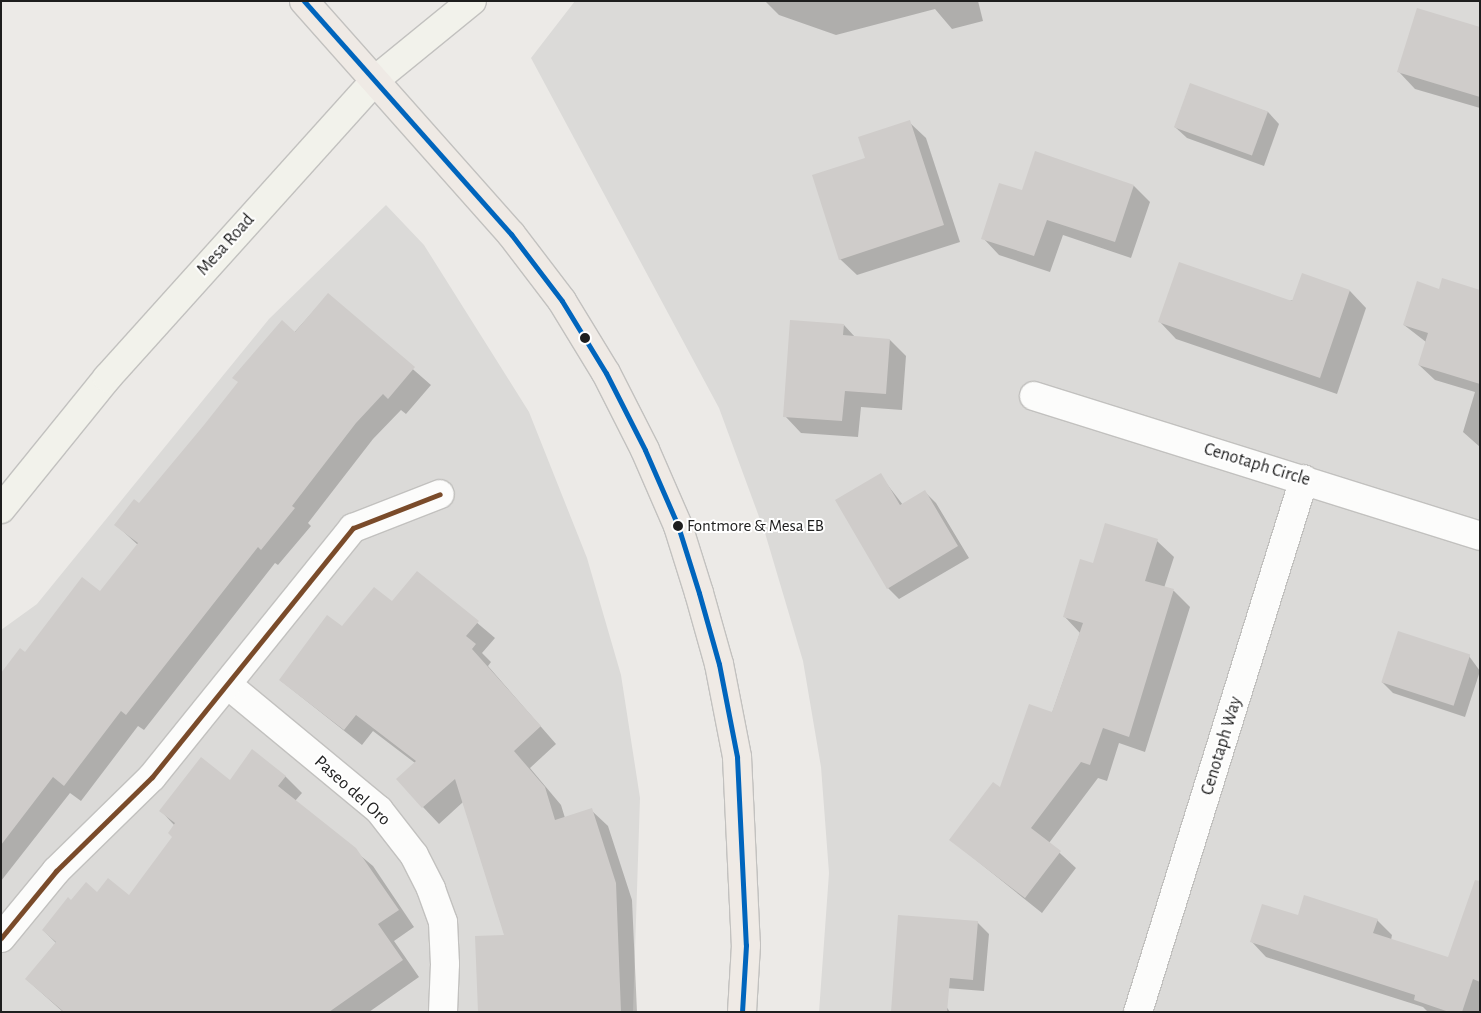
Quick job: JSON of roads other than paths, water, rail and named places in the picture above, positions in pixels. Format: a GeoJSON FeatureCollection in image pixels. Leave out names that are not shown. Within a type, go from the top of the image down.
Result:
{"type":"FeatureCollection","features":[{"type":"Feature","properties":{"kind":"main road"},"geometry":{"type":"LineString","coordinates":[[304,1],[511,234],[562,301],[606,373],[645,450],[678,526],[719,664],[737,757],[746,935],[742,1012]]}},
{"type":"Feature","properties":{"kind":"main road","name":"Mesa Road"},"geometry":{"type":"LineString","coordinates":[[1,509],[107,378],[375,80],[472,1]]}},
{"type":"Feature","properties":{"kind":"street","name":"Cenotaph Circle"},"geometry":{"type":"LineString","coordinates":[[1034,396],[1304,479],[1480,536]]}},
{"type":"Feature","properties":{"kind":"street","name":"Cenotaph Way"},"geometry":{"type":"LineString","coordinates":[[1138,1012],[1304,479]]}},
{"type":"Feature","properties":{"kind":"street"},"geometry":{"type":"LineString","coordinates":[[1,938],[56,871],[152,777],[354,528],[440,494]]}},
{"type":"Feature","properties":{"kind":"street","name":"Paseo del Oro"},"geometry":{"type":"LineString","coordinates":[[228,685],[379,810],[414,855],[431,889],[442,922],[445,964],[443,1012]]}},
{"type":"Feature","properties":{"kind":"place","name":"Fontmore & Mesa EB"},"geometry":{"type":"Point","coordinates":[678,526]}}]}
